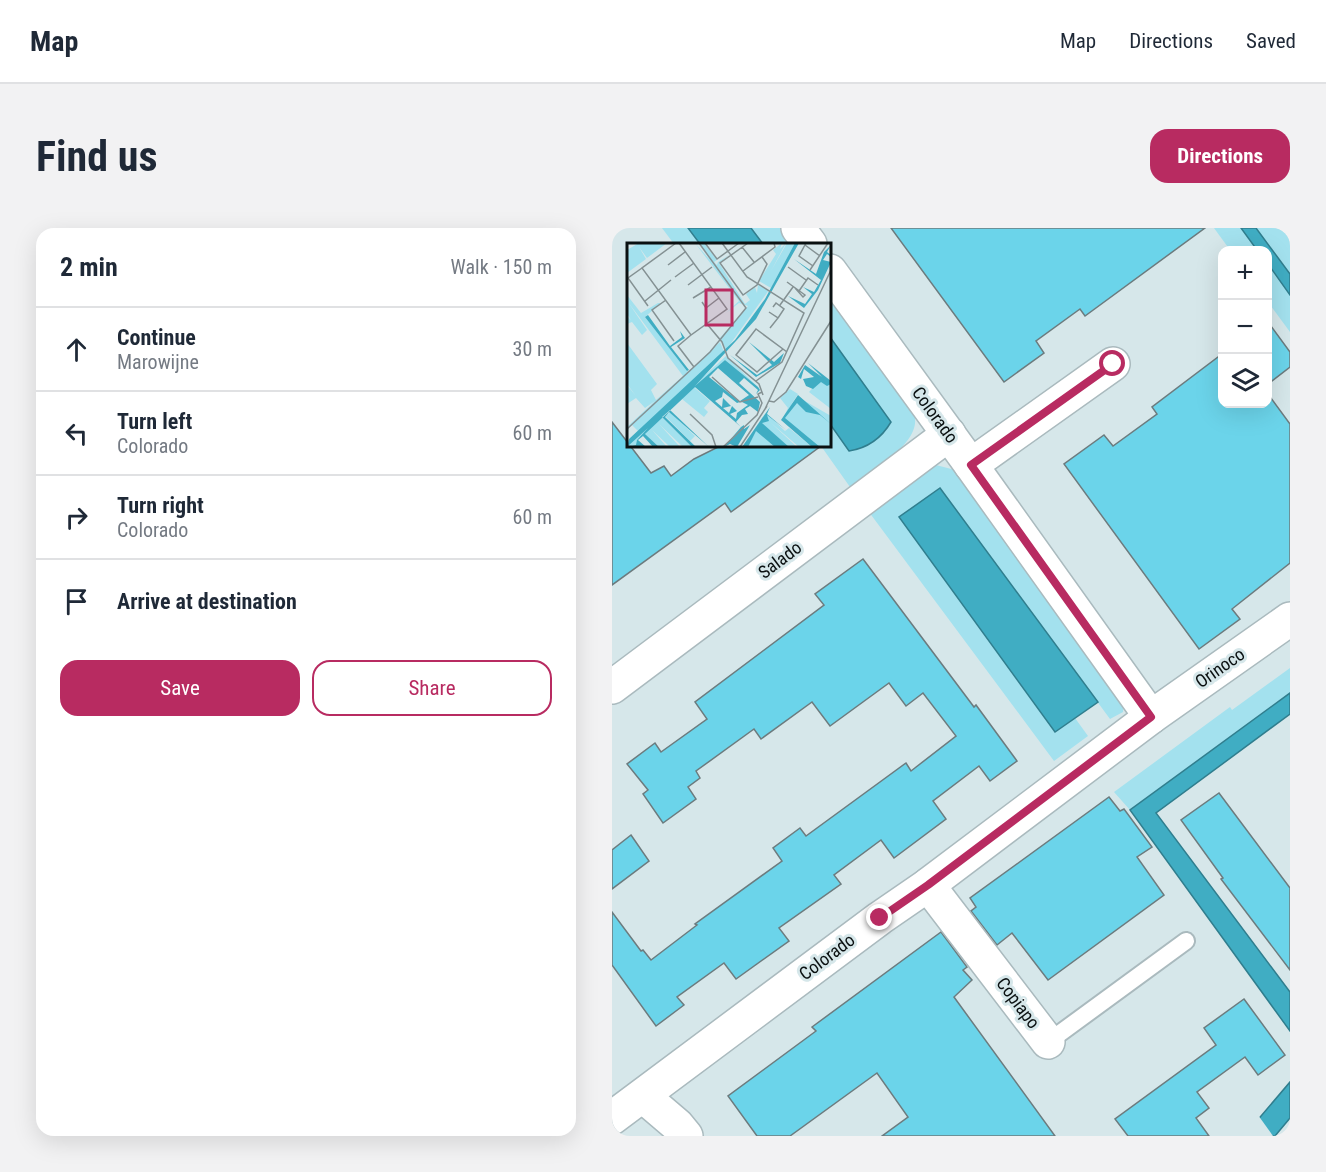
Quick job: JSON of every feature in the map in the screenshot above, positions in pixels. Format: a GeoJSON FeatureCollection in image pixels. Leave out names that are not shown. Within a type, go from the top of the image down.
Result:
{"type":"FeatureCollection","features":[{"type":"Feature","properties":{"kind":"street"},"geometry":{"type":"LineString","coordinates":[[798,228],[809,243]]}},
{"type":"Feature","properties":{"kind":"street","name":"Colorado"},"geometry":{"type":"LineString","coordinates":[[612,1118],[1151,717],[831,273]]}},
{"type":"Feature","properties":{"kind":"street"},"geometry":{"type":"LineString","coordinates":[[971,465],[1113,364]]}},
{"type":"Feature","properties":{"kind":"street","name":"Salado"},"geometry":{"type":"LineString","coordinates":[[612,687],[949,434]]}},
{"type":"Feature","properties":{"kind":"street","name":"Orinoco"},"geometry":{"type":"LineString","coordinates":[[1151,717],[1290,619]]}},
{"type":"Feature","properties":{"kind":"street","name":"Copiapo"},"geometry":{"type":"LineString","coordinates":[[928,885],[1048,1042]]}},
{"type":"Feature","properties":{"kind":"street"},"geometry":{"type":"LineString","coordinates":[[643,1096],[677,1125],[686,1136]]}},
{"type":"Feature","properties":{"kind":"lane","name":"Copiapo"},"geometry":{"type":"LineString","coordinates":[[1048,1042],[1186,940]]}},
{"type":"Feature","properties":{"kind":"shaded area"},"geometry":{"type":"Polygon","coordinates":[[[662,228],[688,228],[699,243],[673,243],[662,228]]]}},
{"type":"Feature","properties":{"kind":"shaded area"},"geometry":{"type":"Polygon","coordinates":[[[688,228],[751,228],[762,243],[699,243],[688,228]]]}},
{"type":"Feature","properties":{"kind":"shaded area"},"geometry":{"type":"Polygon","coordinates":[[[751,228],[780,228],[791,243],[762,243],[751,228]]]}},
{"type":"Feature","properties":{"kind":"shaded area"},"geometry":{"type":"Polygon","coordinates":[[[1214,228],[1241,228],[1254,246],[1227,246],[1214,228]]]}},
{"type":"Feature","properties":{"kind":"shaded area"},"geometry":{"type":"Polygon","coordinates":[[[1241,228],[1256,228],[1269,246],[1254,246],[1241,228]]]}},
{"type":"Feature","properties":{"kind":"shaded area"},"geometry":{"type":"Polygon","coordinates":[[[1256,228],[1290,228],[1290,274],[1272,250],[1272,246],[1269,246],[1256,228]]]}},
{"type":"Feature","properties":{"kind":"shaded area"},"geometry":{"type":"Polygon","coordinates":[[[1272,250],[1290,274],[1290,295],[1272,270],[1272,250]]]}},
{"type":"Feature","properties":{"kind":"shaded area"},"geometry":{"type":"Polygon","coordinates":[[[1272,270],[1290,295],[1290,332],[1272,307],[1272,270]]]}},
{"type":"Feature","properties":{"kind":"shaded area"},"geometry":{"type":"Polygon","coordinates":[[[831,297],[910,406],[915,417],[914,429],[901,448],[891,458],[850,487],[822,447],[831,447],[831,425],[849,451],[873,442],[891,423],[831,338],[831,297]]]}},
{"type":"Feature","properties":{"kind":"shaded area"},"geometry":{"type":"Polygon","coordinates":[[[831,338],[891,422],[873,442],[849,451],[831,425],[831,338]]]}},
{"type":"Feature","properties":{"kind":"shaded area"},"geometry":{"type":"Polygon","coordinates":[[[932,464],[959,471],[1124,699],[1123,712],[1110,719],[940,488],[900,517],[1055,732],[1075,718],[1088,736],[1054,761],[866,508],[932,464]]]}},
{"type":"Feature","properties":{"kind":"shaded area"},"geometry":{"type":"Polygon","coordinates":[[[940,488],[1098,702],[1055,732],[899,517],[940,488]]]}},
{"type":"Feature","properties":{"kind":"shaded area"},"geometry":{"type":"Polygon","coordinates":[[[1290,668],[1290,693],[1130,810],[1114,792],[1230,707],[1232,710],[1290,668]]]}},
{"type":"Feature","properties":{"kind":"shaded area"},"geometry":{"type":"Polygon","coordinates":[[[1290,693],[1290,714],[1156,813],[1290,992],[1290,1031],[1130,810],[1290,693]]]}},
{"type":"Feature","properties":{"kind":"shaded area"},"geometry":{"type":"Polygon","coordinates":[[[1290,1082],[1290,1118],[1275,1136],[1244,1136],[1290,1082]]]}},
{"type":"Feature","properties":{"kind":"pier"},"geometry":{"type":"Polygon","coordinates":[[[1258,1115],[1273,1136],[1242,1136],[1242,1134],[1258,1115]]]}},
{"type":"Feature","properties":{"kind":"building"},"geometry":{"type":"Polygon","coordinates":[[[891,228],[1205,228],[1085,316],[1080,309],[1036,341],[1044,353],[1004,382],[891,228]]]}},
{"type":"Feature","properties":{"kind":"building"},"geometry":{"type":"Polygon","coordinates":[[[1272,327],[1290,352],[1290,367],[1272,381],[1272,327]]]}},
{"type":"Feature","properties":{"kind":"building"},"geometry":{"type":"Polygon","coordinates":[[[1218,357],[1218,408],[1272,408],[1272,399],[1290,424],[1290,563],[1232,609],[1240,619],[1199,649],[1064,464],[1104,435],[1113,446],[1157,414],[1152,407],[1218,357]]]}},
{"type":"Feature","properties":{"kind":"building"},"geometry":{"type":"Polygon","coordinates":[[[612,422],[627,442],[627,447],[631,447],[651,473],[664,466],[671,476],[694,459],[718,447],[820,447],[731,512],[725,503],[612,585],[612,422]]]}},
{"type":"Feature","properties":{"kind":"building"},"geometry":{"type":"Polygon","coordinates":[[[863,559],[1017,761],[990,781],[979,766],[933,801],[946,819],[894,858],[881,840],[834,875],[841,884],[779,928],[789,941],[736,979],[724,963],[677,997],[684,1005],[656,1026],[612,965],[612,912],[641,951],[643,950],[651,960],[697,925],[695,924],[782,861],[773,848],[800,828],[806,836],[906,763],[911,771],[956,736],[923,693],[906,706],[889,683],[830,726],[812,702],[761,739],[754,729],[696,771],[700,778],[688,787],[696,799],[663,823],[643,794],[648,790],[627,764],[655,743],[661,752],[707,719],[695,702],[824,605],[815,594],[863,559]]]}},
{"type":"Feature","properties":{"kind":"building"},"geometry":{"type":"Polygon","coordinates":[[[1219,793],[1290,888],[1290,970],[1221,879],[1223,878],[1181,820],[1219,793]]]}},
{"type":"Feature","properties":{"kind":"building"},"geometry":{"type":"Polygon","coordinates":[[[1109,797],[1120,811],[1124,809],[1152,847],[1137,857],[1164,895],[1048,980],[1012,933],[997,945],[971,911],[976,907],[970,898],[1109,797]]]}},
{"type":"Feature","properties":{"kind":"building"},"geometry":{"type":"Polygon","coordinates":[[[631,835],[649,861],[612,889],[612,850],[631,835]]]}},
{"type":"Feature","properties":{"kind":"building"},"geometry":{"type":"Polygon","coordinates":[[[941,932],[967,967],[963,970],[972,980],[954,997],[1055,1136],[882,1136],[908,1117],[877,1073],[790,1136],[757,1136],[728,1096],[816,1031],[812,1027],[941,932]]]}},
{"type":"Feature","properties":{"kind":"building"},"geometry":{"type":"Polygon","coordinates":[[[1244,999],[1285,1055],[1258,1075],[1245,1057],[1197,1092],[1209,1108],[1196,1118],[1209,1136],[1128,1136],[1115,1119],[1216,1045],[1204,1028],[1244,999]]]}},
{"type":"Feature","properties":{"kind":"route"},"geometry":{"type":"LineString","coordinates":[[880,918],[928,885],[1151,717],[971,465],[1113,364]]}}]}
